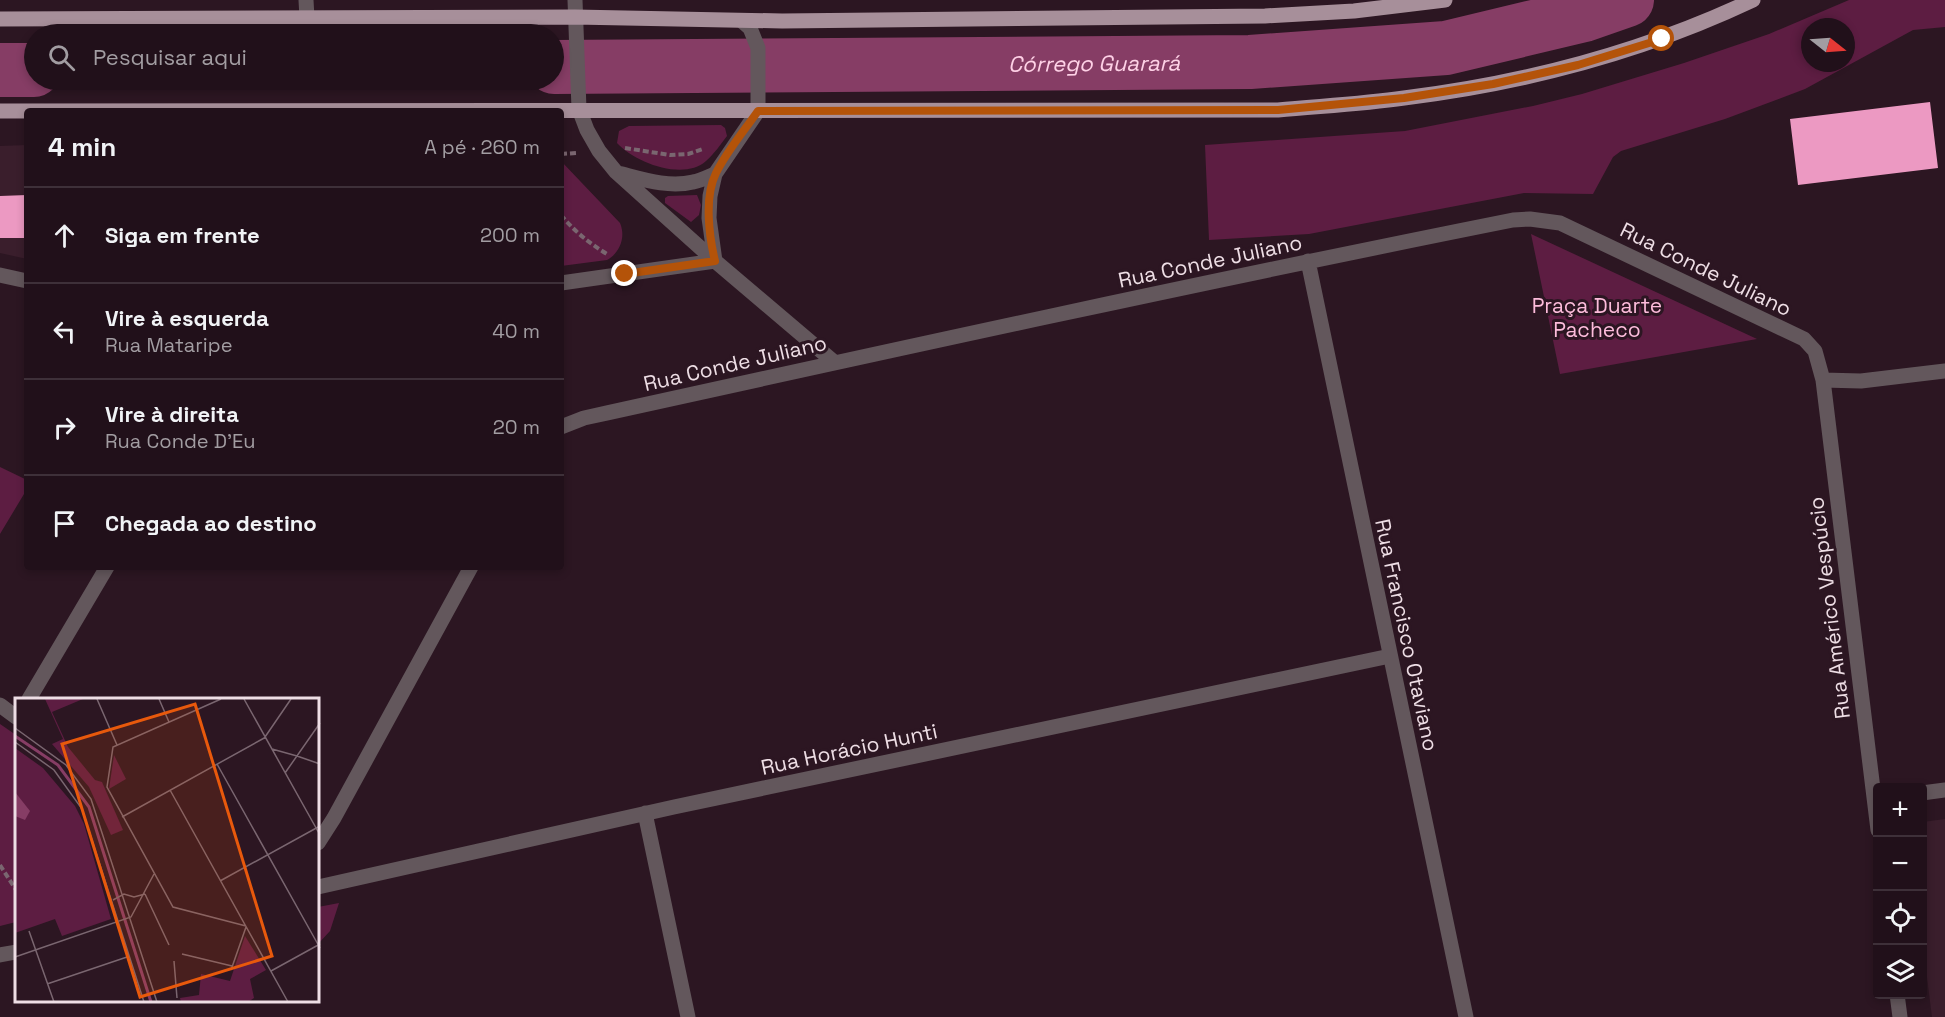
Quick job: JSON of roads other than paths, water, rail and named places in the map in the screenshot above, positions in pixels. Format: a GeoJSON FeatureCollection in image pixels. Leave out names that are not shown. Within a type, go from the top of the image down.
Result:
{"type":"FeatureCollection","features":[{"type":"Feature","properties":{"kind":"main road"},"geometry":{"type":"LineString","coordinates":[[0,18],[575,16],[742,21],[1265,16],[1354,11],[1445,0]]}},
{"type":"Feature","properties":{"kind":"main road"},"geometry":{"type":"LineString","coordinates":[[564,109],[1278,110],[1404,98],[1493,84],[1578,65],[1662,39],[1753,0]]}},
{"type":"Feature","properties":{"kind":"main road"},"geometry":{"type":"LineString","coordinates":[[0,111],[24,111]]}},
{"type":"Feature","properties":{"kind":"street"},"geometry":{"type":"LineString","coordinates":[[306,0],[307,18]]}},
{"type":"Feature","properties":{"kind":"street"},"geometry":{"type":"LineString","coordinates":[[574,0],[579,109],[586,130],[599,151],[616,172],[715,261],[834,362]]}},
{"type":"Feature","properties":{"kind":"street"},"geometry":{"type":"LineString","coordinates":[[715,261],[709,218],[710,196],[715,174],[758,111],[758,48],[750,28],[742,21]]}},
{"type":"Feature","properties":{"kind":"street"},"geometry":{"type":"LineString","coordinates":[[616,172],[653,182],[673,183],[692,183],[715,174]]}},
{"type":"Feature","properties":{"kind":"street","name":"Rua Conde Juliano"},"geometry":{"type":"LineString","coordinates":[[564,426],[584,418],[834,362],[1308,261],[1512,220],[1530,219],[1560,223],[1804,339],[1815,351],[1823,380]]}},
{"type":"Feature","properties":{"kind":"street"},"geometry":{"type":"LineString","coordinates":[[564,283],[715,261]]}},
{"type":"Feature","properties":{"kind":"street","name":"Rua Francisco Otaviano"},"geometry":{"type":"LineString","coordinates":[[1308,261],[1466,1017]]}},
{"type":"Feature","properties":{"kind":"street"},"geometry":{"type":"LineString","coordinates":[[0,275],[24,280]]}},
{"type":"Feature","properties":{"kind":"street"},"geometry":{"type":"LineString","coordinates":[[1823,380],[1861,381],[1945,371]]}},
{"type":"Feature","properties":{"kind":"street","name":"Rua Américo Vespúcio"},"geometry":{"type":"LineString","coordinates":[[1823,380],[1874,783]]}},
{"type":"Feature","properties":{"kind":"street"},"geometry":{"type":"LineString","coordinates":[[30,698],[105,570]]}},
{"type":"Feature","properties":{"kind":"street"},"geometry":{"type":"LineString","coordinates":[[320,840],[469,570]]}},
{"type":"Feature","properties":{"kind":"street","name":"Rua Horácio Hunti"},"geometry":{"type":"LineString","coordinates":[[320,886],[645,813],[1390,656]]}},
{"type":"Feature","properties":{"kind":"street"},"geometry":{"type":"LineString","coordinates":[[0,705],[15,716]]}},
{"type":"Feature","properties":{"kind":"street"},"geometry":{"type":"LineString","coordinates":[[1927,792],[1945,790]]}},
{"type":"Feature","properties":{"kind":"street"},"geometry":{"type":"LineString","coordinates":[[645,813],[688,1017]]}},
{"type":"Feature","properties":{"kind":"street"},"geometry":{"type":"LineString","coordinates":[[0,955],[15,952]]}},
{"type":"Feature","properties":{"kind":"street"},"geometry":{"type":"LineString","coordinates":[[1898,999],[1900,1017]]}},
{"type":"Feature","properties":{"kind":"waterway","name":"Córrego Guarará"},"geometry":{"type":"LineString","coordinates":[[564,67],[1250,62],[1446,48],[1584,15],[1627,0]]}},
{"type":"Feature","properties":{"kind":"waterway","name":"Córrego Guarará"},"geometry":{"type":"LineString","coordinates":[[0,70],[24,70]]}},
{"type":"Feature","properties":{"kind":"park label","name":"Praça Duarte Pacheco"},"geometry":{"type":"Point","coordinates":[1597,317]}}]}
